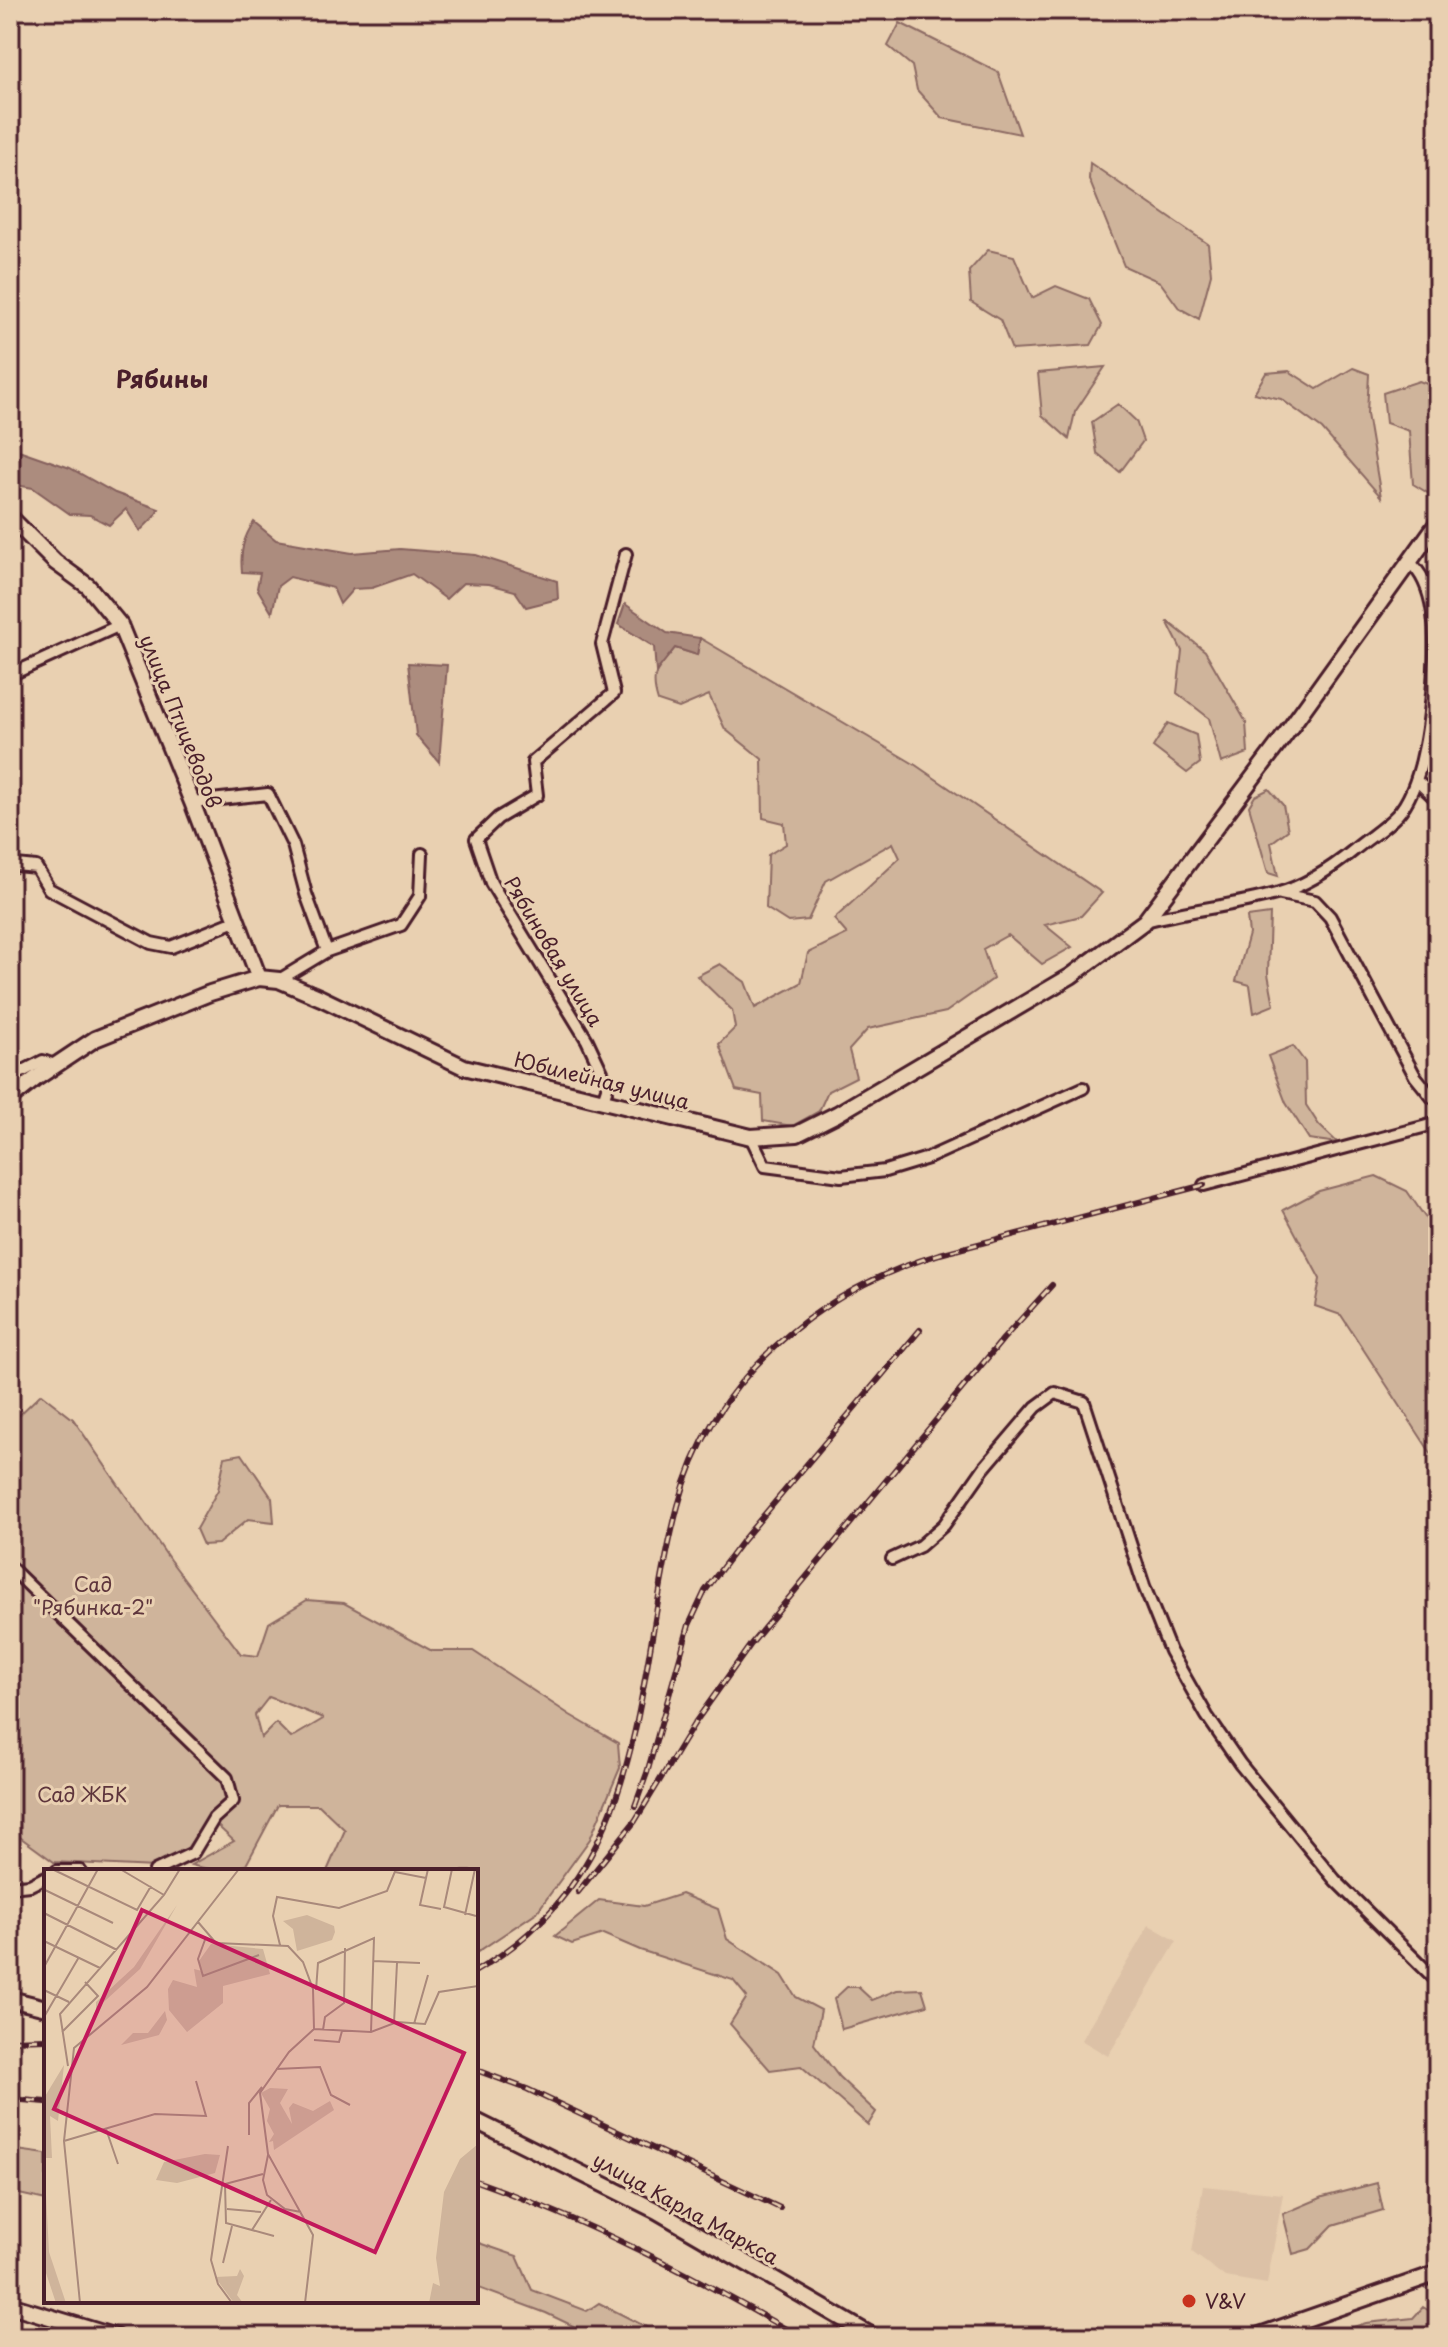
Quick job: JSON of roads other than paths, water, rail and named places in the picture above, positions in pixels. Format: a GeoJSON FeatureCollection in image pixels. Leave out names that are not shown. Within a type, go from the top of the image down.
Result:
{"type":"FeatureCollection","features":[{"type":"Feature","properties":{"kind":"street","name":"улица Птицеводов"},"geometry":{"type":"LineString","coordinates":[[10,517],[55,562],[88,586],[120,625],[259,978]]}},
{"type":"Feature","properties":{"kind":"street","name":"Юбилейная улица"},"geometry":{"type":"LineString","coordinates":[[10,1099],[95,1039],[210,993],[259,978],[279,980],[464,1067],[751,1137],[797,1134],[837,1114],[1071,976],[1145,921],[1438,522]]}},
{"type":"Feature","properties":{"kind":"street","name":"Рябиновая улица"},"geometry":{"type":"LineString","coordinates":[[603,1100],[608,1085],[587,1040],[491,883],[476,839],[498,818],[537,795],[533,762],[614,693],[602,644],[626,554]]}},
{"type":"Feature","properties":{"kind":"street"},"geometry":{"type":"LineString","coordinates":[[1145,921],[1278,894],[1314,879],[1398,814],[1416,780],[1431,705],[1434,663],[1434,626],[1421,571],[1409,562]]}},
{"type":"Feature","properties":{"kind":"street"},"geometry":{"type":"LineString","coordinates":[[10,675],[120,625]]}},
{"type":"Feature","properties":{"kind":"street"},"geometry":{"type":"LineString","coordinates":[[1416,780],[1438,801]]}},
{"type":"Feature","properties":{"kind":"street"},"geometry":{"type":"LineString","coordinates":[[192,802],[268,794],[293,845],[306,894],[327,951]]}},
{"type":"Feature","properties":{"kind":"street"},"geometry":{"type":"LineString","coordinates":[[279,980],[327,951],[401,925],[420,896],[422,854]]}},
{"type":"Feature","properties":{"kind":"street"},"geometry":{"type":"LineString","coordinates":[[13,866],[36,867],[49,889],[151,943],[171,947],[238,920]]}},
{"type":"Feature","properties":{"kind":"street"},"geometry":{"type":"LineString","coordinates":[[1278,894],[1315,901],[1330,917],[1415,1076],[1432,1097],[1438,1098]]}},
{"type":"Feature","properties":{"kind":"street"},"geometry":{"type":"LineString","coordinates":[[10,1078],[43,1061],[55,1065]]}},
{"type":"Feature","properties":{"kind":"street"},"geometry":{"type":"LineString","coordinates":[[751,1137],[765,1166],[841,1176],[885,1171],[928,1158],[1083,1088]]}},
{"type":"Feature","properties":{"kind":"street"},"geometry":{"type":"LineString","coordinates":[[1204,1185],[1438,1123]]}},
{"type":"Feature","properties":{"kind":"street"},"geometry":{"type":"LineString","coordinates":[[892,1559],[920,1546],[944,1525],[984,1468],[1036,1407],[1055,1393],[1084,1402],[1164,1638],[1207,1716],[1240,1764],[1335,1880],[1436,1977]]}},
{"type":"Feature","properties":{"kind":"street"},"geometry":{"type":"LineString","coordinates":[[10,1567],[227,1778],[233,1801],[214,1818],[193,1853],[159,1869]]}},
{"type":"Feature","properties":{"kind":"street"},"geometry":{"type":"LineString","coordinates":[[10,1887],[30,1885],[44,1878]]}},
{"type":"Feature","properties":{"kind":"street"},"geometry":{"type":"LineString","coordinates":[[10,1999],[44,2008]]}},
{"type":"Feature","properties":{"kind":"street","name":"улица Карла Маркса"},"geometry":{"type":"LineString","coordinates":[[478,2122],[657,2211],[874,2337]]}},
{"type":"Feature","properties":{"kind":"street"},"geometry":{"type":"LineString","coordinates":[[1254,2337],[1438,2273]]}},
{"type":"Feature","properties":{"kind":"street"},"geometry":{"type":"LineString","coordinates":[[10,2305],[116,2337]]}},
{"type":"Feature","properties":{"kind":"railway"},"geometry":{"type":"LineString","coordinates":[[478,1970],[534,1928],[576,1879],[606,1824],[626,1764],[641,1702],[663,1571],[678,1506],[694,1460],[716,1418],[743,1380],[775,1346],[812,1317],[852,1291],[895,1270],[940,1254],[1204,1185]]}},
{"type":"Feature","properties":{"kind":"railway"},"geometry":{"type":"LineString","coordinates":[[578,1892],[635,1821],[694,1724],[751,1644],[1003,1339],[1052,1285]]}},
{"type":"Feature","properties":{"kind":"railway"},"geometry":{"type":"LineString","coordinates":[[635,1806],[689,1625],[705,1591],[743,1540],[920,1330]]}},
{"type":"Feature","properties":{"kind":"railway"},"geometry":{"type":"LineString","coordinates":[[10,2040],[44,2039]]}},
{"type":"Feature","properties":{"kind":"railway"},"geometry":{"type":"LineString","coordinates":[[478,2071],[527,2089],[780,2208]]}},
{"type":"Feature","properties":{"kind":"railway"},"geometry":{"type":"LineString","coordinates":[[10,2099],[44,2102]]}},
{"type":"Feature","properties":{"kind":"railway"},"geometry":{"type":"LineString","coordinates":[[478,2182],[561,2214],[642,2252],[800,2337]]}},
{"type":"Feature","properties":{"kind":"place","name":"V&V"},"geometry":{"type":"Point","coordinates":[1189,2301]}},
{"type":"Feature","properties":{"kind":"district","name":"Рябины"},"geometry":{"type":"Point","coordinates":[162,378]}},
{"type":"Feature","properties":{"kind":"park label","name":"Сад \"Рябинка-2\""},"geometry":{"type":"Point","coordinates":[93,1596]}},
{"type":"Feature","properties":{"kind":"park label","name":"Сад ЖБК"},"geometry":{"type":"Point","coordinates":[82,1794]}}]}
